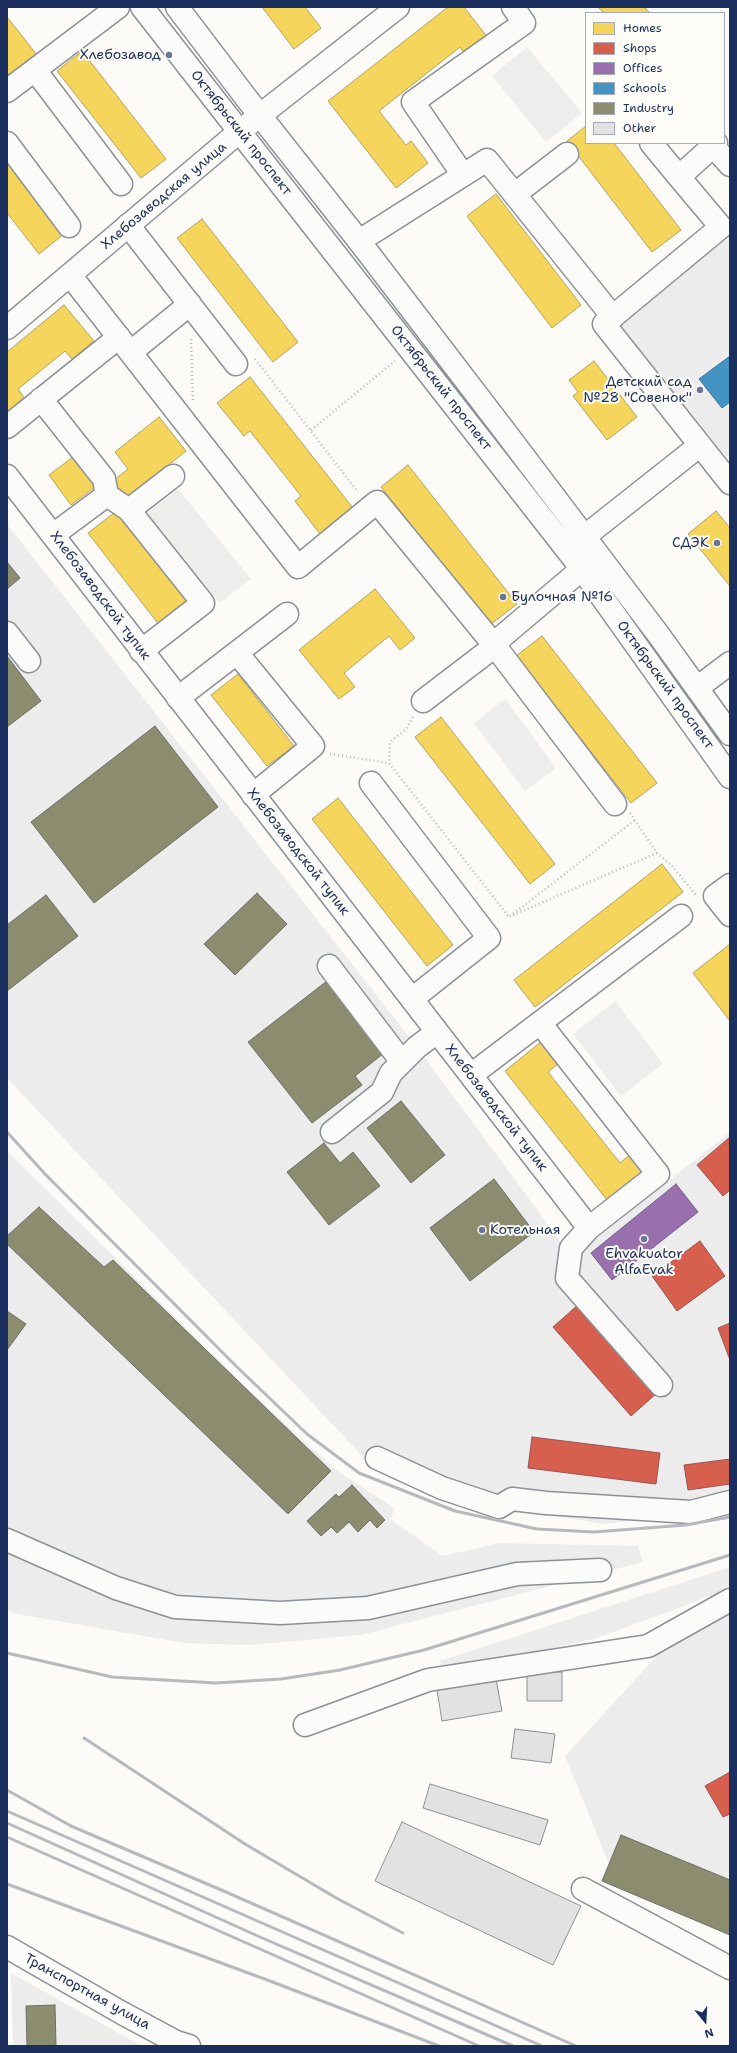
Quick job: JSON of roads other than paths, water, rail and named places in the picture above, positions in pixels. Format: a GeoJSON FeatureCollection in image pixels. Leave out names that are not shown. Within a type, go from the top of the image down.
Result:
{"type":"FeatureCollection","features":[{"type":"Feature","properties":{"kind":"main road"},"geometry":{"type":"LineString","coordinates":[[7,91],[118,7]]}},
{"type":"Feature","properties":{"kind":"main road","name":"Октябрьский проспект"},"geometry":{"type":"LineString","coordinates":[[142,7],[582,569],[730,777]]}},
{"type":"Feature","properties":{"kind":"main road","name":"Октябрьский проспект"},"geometry":{"type":"LineString","coordinates":[[177,7],[259,115],[359,241],[584,537],[730,734]]}},
{"type":"Feature","properties":{"kind":"main road","name":"Хлебозаводская улица"},"geometry":{"type":"LineString","coordinates":[[7,328],[259,115],[398,7]]}},
{"type":"Feature","properties":{"kind":"main road"},"geometry":{"type":"LineString","coordinates":[[463,176],[413,102],[524,23],[513,7]]}},
{"type":"Feature","properties":{"kind":"main road"},"geometry":{"type":"LineString","coordinates":[[35,70],[121,184]]}},
{"type":"Feature","properties":{"kind":"main road"},"geometry":{"type":"LineString","coordinates":[[7,143],[69,226]]}},
{"type":"Feature","properties":{"kind":"main road"},"geometry":{"type":"LineString","coordinates":[[652,144],[721,227],[604,324],[699,446],[729,479]]}},
{"type":"Feature","properties":{"kind":"main road"},"geometry":{"type":"LineString","coordinates":[[679,177],[716,144]]}},
{"type":"Feature","properties":{"kind":"main road"},"geometry":{"type":"LineString","coordinates":[[719,144],[730,165]]}},
{"type":"Feature","properties":{"kind":"main road"},"geometry":{"type":"LineString","coordinates":[[515,194],[567,154]]}},
{"type":"Feature","properties":{"kind":"main road"},"geometry":{"type":"LineString","coordinates":[[359,241],[488,160],[613,317]]}},
{"type":"Feature","properties":{"kind":"main road"},"geometry":{"type":"LineString","coordinates":[[128,226],[190,304],[245,360]]}},
{"type":"Feature","properties":{"kind":"main road"},"geometry":{"type":"LineString","coordinates":[[70,275],[298,567],[377,502],[495,646],[615,804]]}},
{"type":"Feature","properties":{"kind":"main road"},"geometry":{"type":"LineString","coordinates":[[7,427],[41,399],[190,304]]}},
{"type":"Feature","properties":{"kind":"main road"},"geometry":{"type":"LineString","coordinates":[[41,399],[104,479],[107,495],[129,510],[202,603],[141,651]]}},
{"type":"Feature","properties":{"kind":"main road"},"geometry":{"type":"LineString","coordinates":[[584,537],[699,446]]}},
{"type":"Feature","properties":{"kind":"main road","name":"Хлебозаводской тупик"},"geometry":{"type":"LineString","coordinates":[[7,476],[589,1228]]}},
{"type":"Feature","properties":{"kind":"main road"},"geometry":{"type":"LineString","coordinates":[[129,510],[173,476]]}},
{"type":"Feature","properties":{"kind":"main road"},"geometry":{"type":"LineString","coordinates":[[53,534],[107,495]]}},
{"type":"Feature","properties":{"kind":"main road"},"geometry":{"type":"LineString","coordinates":[[423,701],[495,646],[498,640],[582,569]]}},
{"type":"Feature","properties":{"kind":"main road"},"geometry":{"type":"LineString","coordinates":[[178,698],[287,614]]}},
{"type":"Feature","properties":{"kind":"main road"},"geometry":{"type":"LineString","coordinates":[[7,633],[29,661]]}},
{"type":"Feature","properties":{"kind":"main road"},"geometry":{"type":"LineString","coordinates":[[236,653],[313,746],[253,795]]}},
{"type":"Feature","properties":{"kind":"main road"},"geometry":{"type":"LineString","coordinates":[[697,688],[729,665]]}},
{"type":"Feature","properties":{"kind":"main road"},"geometry":{"type":"LineString","coordinates":[[371,783],[490,938],[412,999]]}},
{"type":"Feature","properties":{"kind":"main road"},"geometry":{"type":"LineString","coordinates":[[730,885],[715,896],[730,915]]}},
{"type":"Feature","properties":{"kind":"main road"},"geometry":{"type":"LineString","coordinates":[[471,1075],[681,916]]}},
{"type":"Feature","properties":{"kind":"main road"},"geometry":{"type":"LineString","coordinates":[[329,966],[402,1062]]}},
{"type":"Feature","properties":{"kind":"main road"},"geometry":{"type":"LineString","coordinates":[[540,1023],[658,1174],[589,1228],[571,1248],[567,1278],[661,1385]]}},
{"type":"Feature","properties":{"kind":"main road"},"geometry":{"type":"LineString","coordinates":[[332,1132],[382,1092],[392,1073],[402,1062],[417,1047],[437,1032]]}},
{"type":"Feature","properties":{"kind":"main road"},"geometry":{"type":"LineString","coordinates":[[377,1458],[442,1488],[499,1507],[512,1499],[546,1503],[691,1512],[730,1502]]}},
{"type":"Feature","properties":{"kind":"main road"},"geometry":{"type":"LineString","coordinates":[[7,1540],[116,1588],[175,1607],[280,1613],[368,1608],[517,1574],[600,1570]]}},
{"type":"Feature","properties":{"kind":"main road"},"geometry":{"type":"LineString","coordinates":[[305,1725],[428,1680],[648,1646],[730,1600]]}},
{"type":"Feature","properties":{"kind":"main road"},"geometry":{"type":"LineString","coordinates":[[583,1889],[730,1968]]}},
{"type":"Feature","properties":{"kind":"main road","name":"Транспортная улица"},"geometry":{"type":"LineString","coordinates":[[7,1947],[122,2013],[176,2042],[189,2046]]}},
{"type":"Feature","properties":{"kind":"railway"},"geometry":{"type":"LineString","coordinates":[[7,1132],[45,1174],[237,1367],[307,1434],[359,1473],[455,1511],[537,1529],[594,1532],[686,1525],[730,1517]]}},
{"type":"Feature","properties":{"kind":"railway"},"geometry":{"type":"LineString","coordinates":[[7,1653],[112,1677],[216,1683],[281,1679],[340,1670],[424,1650],[730,1555]]}},
{"type":"Feature","properties":{"kind":"railway"},"geometry":{"type":"LineString","coordinates":[[84,1738],[245,1844],[338,1899],[403,1933]]}},
{"type":"Feature","properties":{"kind":"railway"},"geometry":{"type":"LineString","coordinates":[[7,1790],[71,1826],[226,1892],[576,2046]]}},
{"type":"Feature","properties":{"kind":"railway"},"geometry":{"type":"LineString","coordinates":[[7,1811],[542,2046]]}},
{"type":"Feature","properties":{"kind":"railway"},"geometry":{"type":"LineString","coordinates":[[7,1823],[260,1937],[513,2046]]}},
{"type":"Feature","properties":{"kind":"railway"},"geometry":{"type":"LineString","coordinates":[[7,1837],[479,2046]]}},
{"type":"Feature","properties":{"kind":"railway"},"geometry":{"type":"LineString","coordinates":[[7,1884],[270,1981],[439,2046]]}},
{"type":"Feature","properties":{"kind":"place","name":"Хлебозавод"},"geometry":{"type":"Point","coordinates":[169,55]}},
{"type":"Feature","properties":{"kind":"place","name":"Детский сад №28 \"Совенок\""},"geometry":{"type":"Point","coordinates":[700,390]}},
{"type":"Feature","properties":{"kind":"place","name":"СДЭК"},"geometry":{"type":"Point","coordinates":[717,543]}},
{"type":"Feature","properties":{"kind":"place","name":"Булочная №16"},"geometry":{"type":"Point","coordinates":[503,597]}},
{"type":"Feature","properties":{"kind":"place","name":"Котельная"},"geometry":{"type":"Point","coordinates":[482,1230]}},
{"type":"Feature","properties":{"kind":"place","name":"Ehvakuator AlfaEvak"},"geometry":{"type":"Point","coordinates":[644,1239]}}]}
